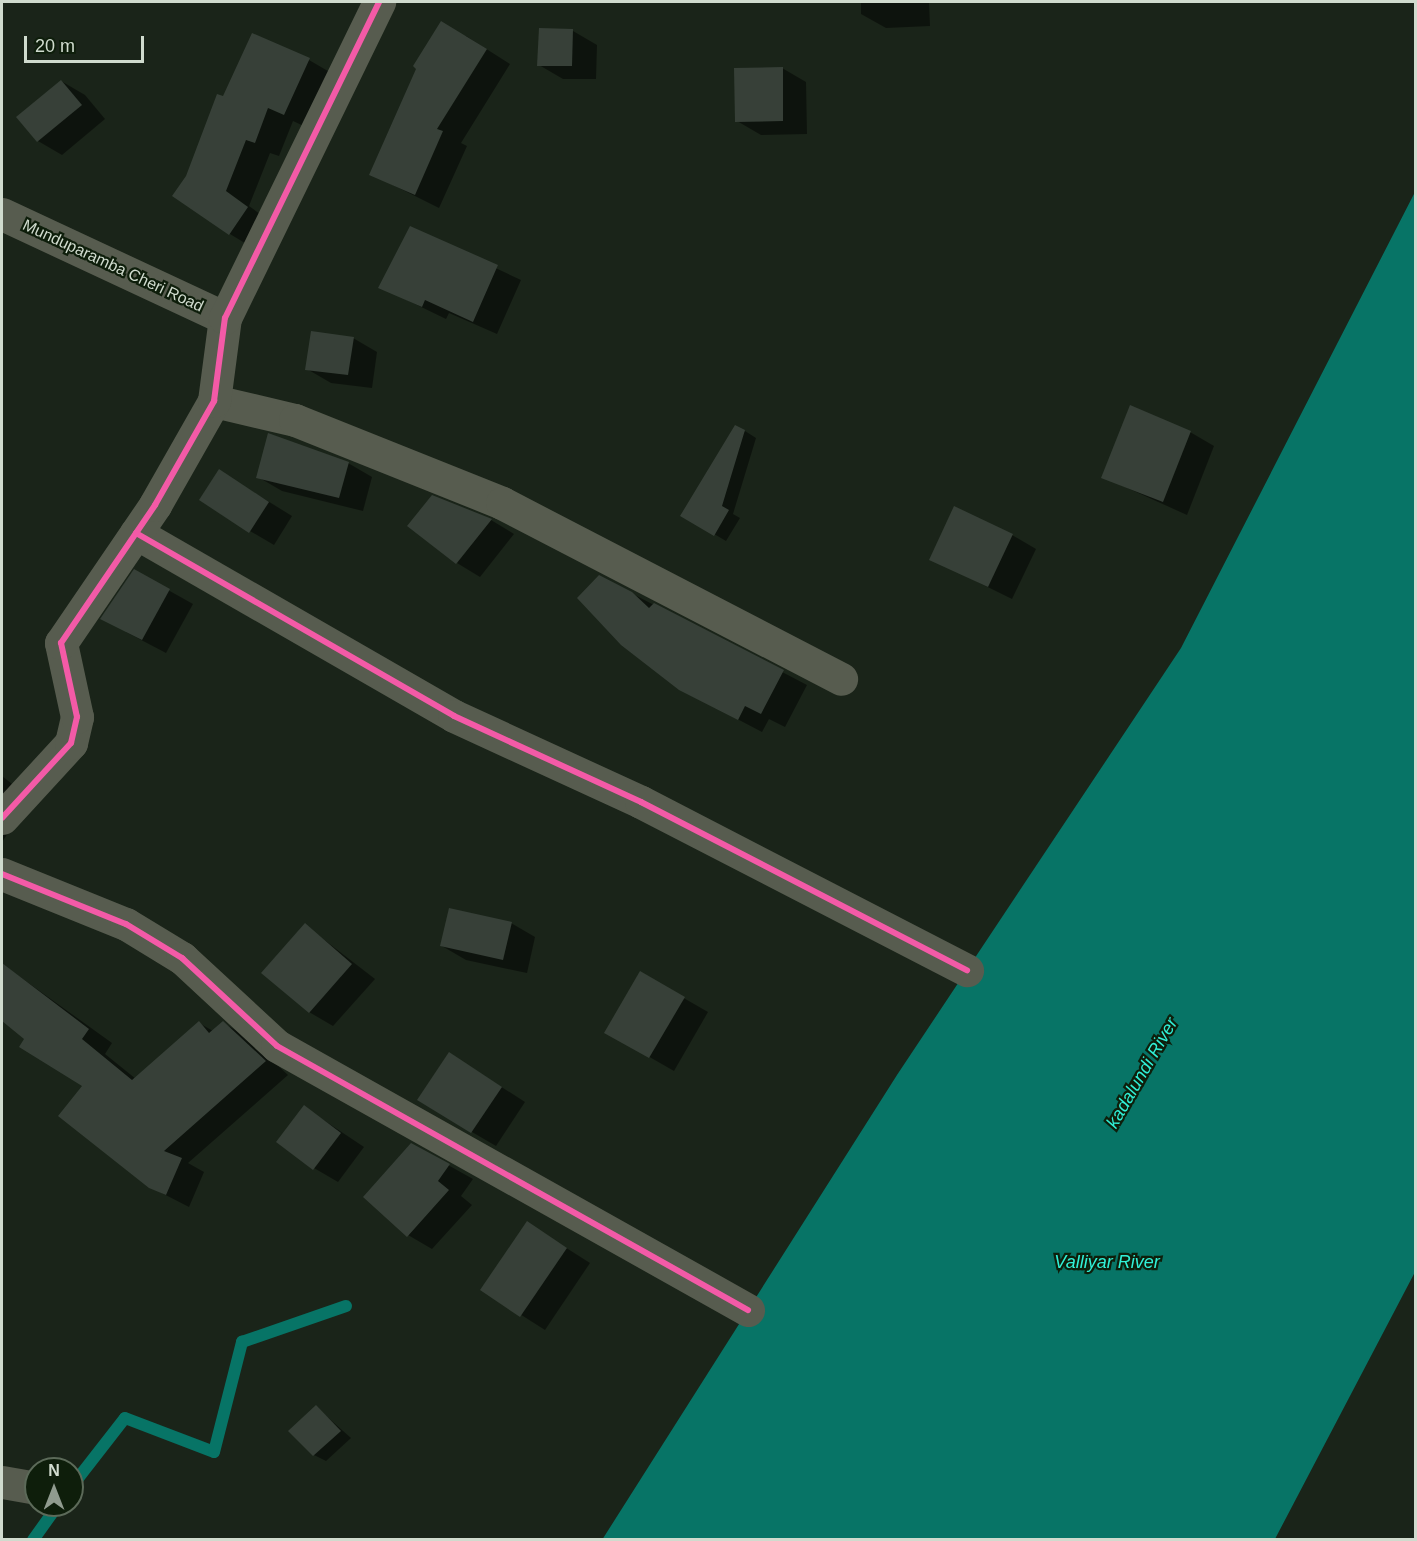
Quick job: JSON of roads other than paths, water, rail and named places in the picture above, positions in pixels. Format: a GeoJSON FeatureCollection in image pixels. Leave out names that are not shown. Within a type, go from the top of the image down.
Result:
{"type":"FeatureCollection","features":[{"type":"Feature","properties":{"kind":"street"},"geometry":{"type":"LineString","coordinates":[[2,818],[71,743],[77,717],[61,643],[136,533],[214,401],[225,318],[379,2]]}},
{"type":"Feature","properties":{"kind":"street","name":"Munduparamba Cheri Road"},"geometry":{"type":"LineString","coordinates":[[2,214],[225,318]]}},
{"type":"Feature","properties":{"kind":"street"},"geometry":{"type":"LineString","coordinates":[[214,401],[296,420],[502,503],[841,679]]}},
{"type":"Feature","properties":{"kind":"street"},"geometry":{"type":"LineString","coordinates":[[136,533],[454,716],[641,802],[967,970]]}},
{"type":"Feature","properties":{"kind":"street"},"geometry":{"type":"LineString","coordinates":[[2,874],[126,924],[182,958],[277,1046],[748,1310]]}},
{"type":"Feature","properties":{"kind":"street"},"geometry":{"type":"LineString","coordinates":[[2,1482],[24,1486]]}},
{"type":"Feature","properties":{"kind":"water","name":"Valliyar River"},"geometry":{"type":"Polygon","coordinates":[[[1415,192],[1415,1272],[1275,1539],[602,1540],[897,1075],[1181,648],[1415,192]]]}},
{"type":"Feature","properties":{"kind":"waterway"},"geometry":{"type":"LineString","coordinates":[[84,1471],[125,1418],[214,1452],[242,1342],[346,1306]]}},
{"type":"Feature","properties":{"kind":"waterway"},"geometry":{"type":"LineString","coordinates":[[33,1540],[49,1517]]}},
{"type":"Feature","properties":{"kind":"water label","name":"kadalundi River"},"geometry":{"type":"Point","coordinates":[1142,1073]}}]}
